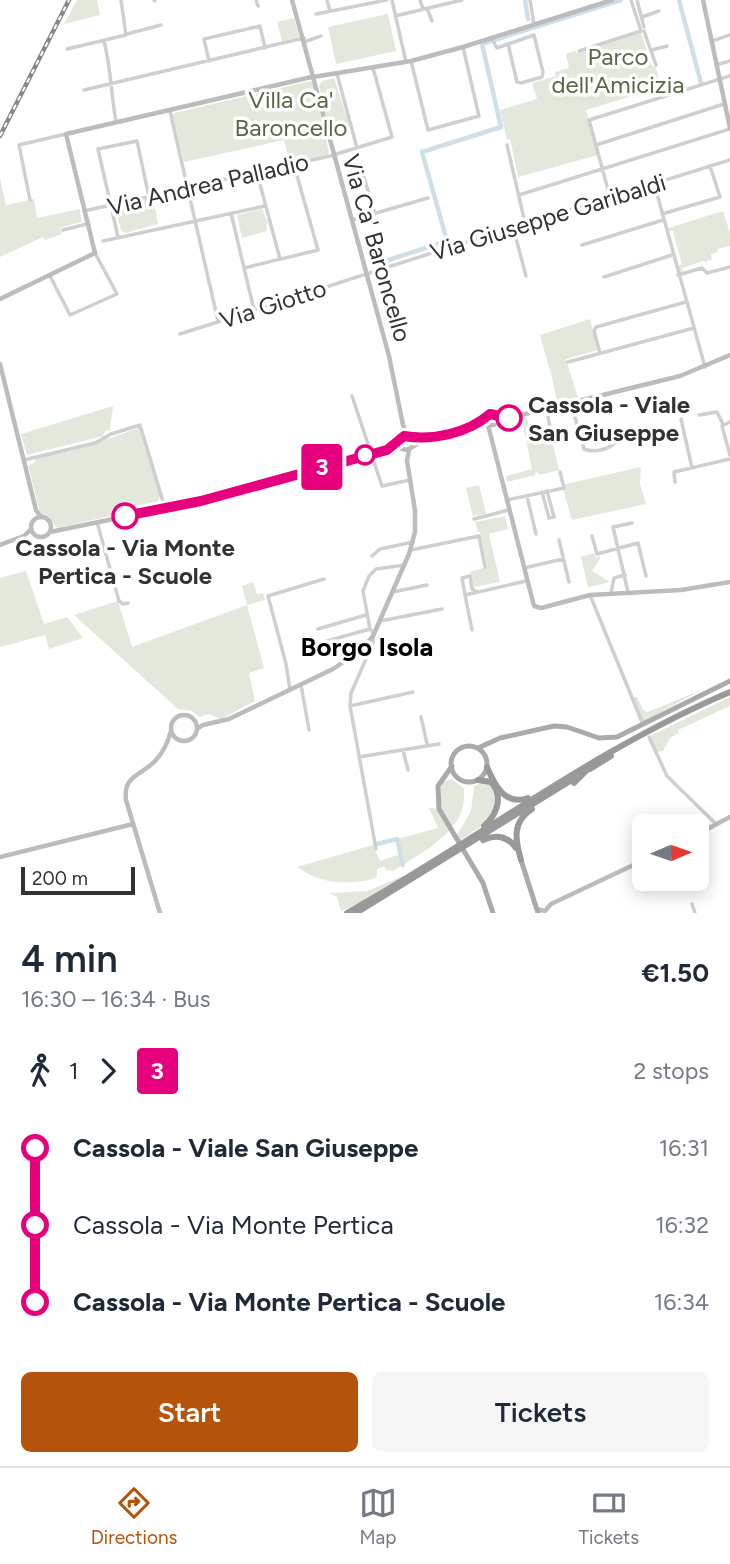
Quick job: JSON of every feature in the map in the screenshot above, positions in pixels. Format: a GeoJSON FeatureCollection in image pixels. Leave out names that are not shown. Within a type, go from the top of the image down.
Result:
{"type":"FeatureCollection","features":[{"type":"Feature","properties":{"kind":"highway"},"geometry":{"type":"LineString","coordinates":[[487,767],[505,797],[523,800],[535,796],[600,758],[730,694]]}},
{"type":"Feature","properties":{"kind":"highway"},"geometry":{"type":"LineString","coordinates":[[346,913],[411,878],[647,734]]}},
{"type":"Feature","properties":{"kind":"highway"},"geometry":{"type":"LineString","coordinates":[[356,913],[600,758]]}},
{"type":"Feature","properties":{"kind":"highway"},"geometry":{"type":"LineString","coordinates":[[521,860],[516,834],[521,818],[575,783],[586,771]]}},
{"type":"Feature","properties":{"kind":"highway"},"geometry":{"type":"LineString","coordinates":[[411,878],[422,865],[487,824],[497,808],[498,795],[488,780],[478,780]]}},
{"type":"Feature","properties":{"kind":"highway"},"geometry":{"type":"LineString","coordinates":[[411,878],[426,875],[486,838],[501,837],[513,843],[521,860]]}},
{"type":"Feature","properties":{"kind":"main road"},"geometry":{"type":"LineString","coordinates":[[493,913],[483,883],[439,808],[437,794],[440,782],[452,766],[457,751],[467,746],[478,748],[500,738],[554,726],[602,738],[617,737],[730,681]]}},
{"type":"Feature","properties":{"kind":"main road"},"geometry":{"type":"LineString","coordinates":[[440,782],[457,777],[466,782],[478,780],[487,767],[489,744]]}},
{"type":"Feature","properties":{"kind":"main road"},"geometry":{"type":"LineString","coordinates":[[478,748],[486,757]]}},
{"type":"Feature","properties":{"kind":"main road"},"geometry":{"type":"LineString","coordinates":[[452,766],[457,777]]}},
{"type":"Feature","properties":{"kind":"main road"},"geometry":{"type":"LineString","coordinates":[[521,860],[538,911]]}},
{"type":"Feature","properties":{"kind":"street"},"geometry":{"type":"LineString","coordinates":[[121,0],[127,34]]}},
{"type":"Feature","properties":{"kind":"street"},"geometry":{"type":"LineString","coordinates":[[256,0],[258,6]]}},
{"type":"Feature","properties":{"kind":"street","name":"Via Ca' Baroncello"},"geometry":{"type":"LineString","coordinates":[[292,0],[389,356],[403,425],[409,437],[406,448]]}},
{"type":"Feature","properties":{"kind":"street"},"geometry":{"type":"LineString","coordinates":[[327,0],[330,11]]}},
{"type":"Feature","properties":{"kind":"street"},"geometry":{"type":"LineString","coordinates":[[316,14],[389,0],[428,130],[479,116],[463,47]]}},
{"type":"Feature","properties":{"kind":"street"},"geometry":{"type":"LineString","coordinates":[[420,0],[432,21]]}},
{"type":"Feature","properties":{"kind":"street"},"geometry":{"type":"LineString","coordinates":[[395,16],[462,0]]}},
{"type":"Feature","properties":{"kind":"street"},"geometry":{"type":"LineString","coordinates":[[530,0],[534,24]]}},
{"type":"Feature","properties":{"kind":"street"},"geometry":{"type":"LineString","coordinates":[[30,200],[19,145],[314,78],[408,62],[492,40],[612,0]]}},
{"type":"Feature","properties":{"kind":"street"},"geometry":{"type":"LineString","coordinates":[[631,0],[656,65]]}},
{"type":"Feature","properties":{"kind":"street"},"geometry":{"type":"LineString","coordinates":[[637,0],[642,29]]}},
{"type":"Feature","properties":{"kind":"street"},"geometry":{"type":"LineString","coordinates":[[519,195],[603,171],[730,128],[705,0]]}},
{"type":"Feature","properties":{"kind":"street"},"geometry":{"type":"LineString","coordinates":[[641,17],[659,11]]}},
{"type":"Feature","properties":{"kind":"street"},"geometry":{"type":"LineString","coordinates":[[66,49],[161,25]]}},
{"type":"Feature","properties":{"kind":"street"},"geometry":{"type":"LineString","coordinates":[[209,61],[204,39],[260,26],[265,48]]}},
{"type":"Feature","properties":{"kind":"street"},"geometry":{"type":"LineString","coordinates":[[579,51],[642,29]]}},
{"type":"Feature","properties":{"kind":"street"},"geometry":{"type":"LineString","coordinates":[[492,40],[496,48],[534,35],[542,76],[517,82],[508,44]]}},
{"type":"Feature","properties":{"kind":"street"},"geometry":{"type":"LineString","coordinates":[[712,41],[730,35]]}},
{"type":"Feature","properties":{"kind":"street"},"geometry":{"type":"LineString","coordinates":[[84,90],[321,36]]}},
{"type":"Feature","properties":{"kind":"street"},"geometry":{"type":"LineString","coordinates":[[104,41],[111,66],[110,89],[116,122]]}},
{"type":"Feature","properties":{"kind":"street"},"geometry":{"type":"LineString","coordinates":[[651,50],[667,46]]}},
{"type":"Feature","properties":{"kind":"street"},"geometry":{"type":"LineString","coordinates":[[716,65],[730,61]]}},
{"type":"Feature","properties":{"kind":"street","name":"Via Andrea Palladio"},"geometry":{"type":"LineString","coordinates":[[84,211],[333,156],[392,137],[373,68]]}},
{"type":"Feature","properties":{"kind":"street"},"geometry":{"type":"LineString","coordinates":[[337,75],[357,148]]}},
{"type":"Feature","properties":{"kind":"street"},"geometry":{"type":"LineString","coordinates":[[610,197],[589,121],[730,75]]}},
{"type":"Feature","properties":{"kind":"street"},"geometry":{"type":"LineString","coordinates":[[596,145],[724,104]]}},
{"type":"Feature","properties":{"kind":"street"},"geometry":{"type":"LineString","coordinates":[[170,111],[218,321]]}},
{"type":"Feature","properties":{"kind":"street"},"geometry":{"type":"LineString","coordinates":[[49,275],[70,315],[117,293],[95,253],[66,134]]}},
{"type":"Feature","properties":{"kind":"street"},"geometry":{"type":"LineString","coordinates":[[118,237],[98,149],[137,141],[149,197]]}},
{"type":"Feature","properties":{"kind":"street"},"geometry":{"type":"LineString","coordinates":[[508,145],[525,223]]}},
{"type":"Feature","properties":{"kind":"street","name":"Via Giuseppe Garibaldi"},"geometry":{"type":"LineString","coordinates":[[365,274],[730,160]]}},
{"type":"Feature","properties":{"kind":"street"},"geometry":{"type":"LineString","coordinates":[[244,268],[318,250],[295,164]]}},
{"type":"Feature","properties":{"kind":"street"},"geometry":{"type":"LineString","coordinates":[[662,214],[720,197],[710,166]]}},
{"type":"Feature","properties":{"kind":"street"},"geometry":{"type":"LineString","coordinates":[[257,173],[280,259]]}},
{"type":"Feature","properties":{"kind":"street"},"geometry":{"type":"LineString","coordinates":[[363,174],[374,214]]}},
{"type":"Feature","properties":{"kind":"street"},"geometry":{"type":"LineString","coordinates":[[654,183],[705,367]]}},
{"type":"Feature","properties":{"kind":"street"},"geometry":{"type":"LineString","coordinates":[[351,221],[428,198]]}},
{"type":"Feature","properties":{"kind":"street"},"geometry":{"type":"LineString","coordinates":[[103,241],[265,206]]}},
{"type":"Feature","properties":{"kind":"street"},"geometry":{"type":"LineString","coordinates":[[231,213],[254,310]]}},
{"type":"Feature","properties":{"kind":"street"},"geometry":{"type":"LineString","coordinates":[[582,245],[664,220]]}},
{"type":"Feature","properties":{"kind":"street"},"geometry":{"type":"LineString","coordinates":[[63,230],[87,223]]}},
{"type":"Feature","properties":{"kind":"street"},"geometry":{"type":"LineString","coordinates":[[513,227],[526,276]]}},
{"type":"Feature","properties":{"kind":"street"},"geometry":{"type":"LineString","coordinates":[[0,299],[95,253]]}},
{"type":"Feature","properties":{"kind":"street"},"geometry":{"type":"LineString","coordinates":[[604,276],[673,255]]}},
{"type":"Feature","properties":{"kind":"street"},"geometry":{"type":"LineString","coordinates":[[678,275],[700,268],[708,273],[730,267]]}},
{"type":"Feature","properties":{"kind":"street","name":"Via Giotto"},"geometry":{"type":"LineString","coordinates":[[180,334],[365,274]]}},
{"type":"Feature","properties":{"kind":"street"},"geometry":{"type":"LineString","coordinates":[[600,353],[594,331],[596,327],[686,302]]}},
{"type":"Feature","properties":{"kind":"street"},"geometry":{"type":"LineString","coordinates":[[568,362],[694,328]]}},
{"type":"Feature","properties":{"kind":"street"},"geometry":{"type":"LineString","coordinates":[[0,545],[24,536],[44,537],[51,529],[66,529],[201,501],[372,453],[406,448],[426,439],[492,421],[680,376],[730,355]]}},
{"type":"Feature","properties":{"kind":"street"},"geometry":{"type":"LineString","coordinates":[[0,364],[38,518],[24,536]]}},
{"type":"Feature","properties":{"kind":"street"},"geometry":{"type":"LineString","coordinates":[[352,396],[382,486],[410,480]]}},
{"type":"Feature","properties":{"kind":"street"},"geometry":{"type":"LineString","coordinates":[[571,403],[585,450],[604,449],[613,446],[617,440]]}},
{"type":"Feature","properties":{"kind":"street"},"geometry":{"type":"LineString","coordinates":[[675,482],[674,472],[730,457],[723,424],[717,412],[699,415]]}},
{"type":"Feature","properties":{"kind":"street"},"geometry":{"type":"LineString","coordinates":[[548,417],[553,441]]}},
{"type":"Feature","properties":{"kind":"street"},"geometry":{"type":"LineString","coordinates":[[681,419],[692,468]]}},
{"type":"Feature","properties":{"kind":"street"},"geometry":{"type":"LineString","coordinates":[[492,421],[494,446],[531,602],[538,608],[590,595],[681,590],[730,582]]}},
{"type":"Feature","properties":{"kind":"street"},"geometry":{"type":"LineString","coordinates":[[723,424],[730,422]]}},
{"type":"Feature","properties":{"kind":"street"},"geometry":{"type":"LineString","coordinates":[[24,460],[95,443],[111,434],[140,425],[164,508]]}},
{"type":"Feature","properties":{"kind":"street","name":"Via Ca' Baroncello"},"geometry":{"type":"LineString","coordinates":[[400,439],[403,425]]}},
{"type":"Feature","properties":{"kind":"street"},"geometry":{"type":"LineString","coordinates":[[387,450],[400,439],[426,439]]}},
{"type":"Feature","properties":{"kind":"street"},"geometry":{"type":"LineString","coordinates":[[166,743],[191,738],[197,729],[229,719],[301,685],[333,669],[363,648],[380,621],[413,542],[416,520],[406,448],[400,439]]}},
{"type":"Feature","properties":{"kind":"street"},"geometry":{"type":"LineString","coordinates":[[507,500],[564,488],[560,472]]}},
{"type":"Feature","properties":{"kind":"street"},"geometry":{"type":"LineString","coordinates":[[545,491],[554,517],[549,518],[545,491]]}},
{"type":"Feature","properties":{"kind":"street"},"geometry":{"type":"LineString","coordinates":[[527,496],[536,534]]}},
{"type":"Feature","properties":{"kind":"street"},"geometry":{"type":"LineString","coordinates":[[474,519],[509,510]]}},
{"type":"Feature","properties":{"kind":"street"},"geometry":{"type":"LineString","coordinates":[[38,518],[47,519],[51,529]]}},
{"type":"Feature","properties":{"kind":"street"},"geometry":{"type":"LineString","coordinates":[[97,522],[119,601],[128,603]]}},
{"type":"Feature","properties":{"kind":"street"},"geometry":{"type":"LineString","coordinates":[[628,592],[613,527],[632,523]]}},
{"type":"Feature","properties":{"kind":"street"},"geometry":{"type":"LineString","coordinates":[[31,529],[34,535]]}},
{"type":"Feature","properties":{"kind":"street"},"geometry":{"type":"LineString","coordinates":[[411,550],[479,536],[485,567]]}},
{"type":"Feature","properties":{"kind":"street"},"geometry":{"type":"LineString","coordinates":[[592,536],[597,554],[637,541],[646,576]]}},
{"type":"Feature","properties":{"kind":"street"},"geometry":{"type":"LineString","coordinates":[[559,540],[569,582]]}},
{"type":"Feature","properties":{"kind":"street"},"geometry":{"type":"LineString","coordinates":[[372,556],[380,549],[413,542]]}},
{"type":"Feature","properties":{"kind":"street"},"geometry":{"type":"LineString","coordinates":[[523,568],[563,559]]}},
{"type":"Feature","properties":{"kind":"street"},"geometry":{"type":"LineString","coordinates":[[376,849],[350,706],[351,693],[373,643],[364,586],[372,571],[405,565]]}},
{"type":"Feature","properties":{"kind":"street"},"geometry":{"type":"LineString","coordinates":[[611,593],[614,578],[625,575]]}},
{"type":"Feature","properties":{"kind":"street"},"geometry":{"type":"LineString","coordinates":[[472,630],[462,578],[470,576],[472,589],[477,592]]}},
{"type":"Feature","properties":{"kind":"street"},"geometry":{"type":"LineString","coordinates":[[290,690],[268,596],[324,579]]}},
{"type":"Feature","properties":{"kind":"street"},"geometry":{"type":"LineString","coordinates":[[465,595],[526,581]]}},
{"type":"Feature","properties":{"kind":"street"},"geometry":{"type":"LineString","coordinates":[[393,592],[427,586]]}},
{"type":"Feature","properties":{"kind":"street"},"geometry":{"type":"LineString","coordinates":[[590,595],[642,722]]}},
{"type":"Feature","properties":{"kind":"street"},"geometry":{"type":"LineString","coordinates":[[380,621],[442,609]]}},
{"type":"Feature","properties":{"kind":"street"},"geometry":{"type":"LineString","coordinates":[[318,629],[367,615]]}},
{"type":"Feature","properties":{"kind":"street"},"geometry":{"type":"LineString","coordinates":[[316,644],[372,633]]}},
{"type":"Feature","properties":{"kind":"street"},"geometry":{"type":"LineString","coordinates":[[363,648],[369,652]]}},
{"type":"Feature","properties":{"kind":"street"},"geometry":{"type":"LineString","coordinates":[[363,648],[367,657]]}},
{"type":"Feature","properties":{"kind":"street"},"geometry":{"type":"LineString","coordinates":[[301,685],[309,730]]}},
{"type":"Feature","properties":{"kind":"street"},"geometry":{"type":"LineString","coordinates":[[350,706],[413,692]]}},
{"type":"Feature","properties":{"kind":"street"},"geometry":{"type":"LineString","coordinates":[[158,912],[126,800],[126,787],[133,777],[156,760],[166,743],[172,722],[178,716],[188,715],[209,724]]}},
{"type":"Feature","properties":{"kind":"street"},"geometry":{"type":"LineString","coordinates":[[421,717],[427,744]]}},
{"type":"Feature","properties":{"kind":"street"},"geometry":{"type":"LineString","coordinates":[[195,720],[197,729]]}},
{"type":"Feature","properties":{"kind":"street"},"geometry":{"type":"LineString","coordinates":[[171,731],[177,739]]}},
{"type":"Feature","properties":{"kind":"street"},"geometry":{"type":"LineString","coordinates":[[647,734],[667,776],[716,824]]}},
{"type":"Feature","properties":{"kind":"street"},"geometry":{"type":"LineString","coordinates":[[359,757],[439,744]]}},
{"type":"Feature","properties":{"kind":"street"},"geometry":{"type":"LineString","coordinates":[[403,750],[408,770]]}},
{"type":"Feature","properties":{"kind":"street"},"geometry":{"type":"LineString","coordinates":[[709,828],[730,817]]}},
{"type":"Feature","properties":{"kind":"street"},"geometry":{"type":"LineString","coordinates":[[0,857],[133,824]]}},
{"type":"Feature","properties":{"kind":"street"},"geometry":{"type":"LineString","coordinates":[[538,911],[539,905],[551,904],[632,866]]}},
{"type":"Feature","properties":{"kind":"street"},"geometry":{"type":"LineString","coordinates":[[692,904],[695,913]]}},
{"type":"Feature","properties":{"kind":"green space"},"geometry":{"type":"Polygon","coordinates":[[[77,0],[97,0],[100,15],[64,24],[77,0]]]}},
{"type":"Feature","properties":{"kind":"green space"},"geometry":{"type":"Polygon","coordinates":[[[388,14],[396,51],[336,64],[328,27],[388,14]]]}},
{"type":"Feature","properties":{"kind":"green space"},"geometry":{"type":"Polygon","coordinates":[[[294,18],[299,37],[282,41],[277,22],[294,18]]]}},
{"type":"Feature","properties":{"kind":"green space","name":"Parco dell'Amicizia"},"geometry":{"type":"Polygon","coordinates":[[[641,33],[662,87],[586,110],[598,155],[518,177],[510,139],[507,140],[500,110],[537,99],[532,83],[556,76],[555,72],[569,68],[566,54],[641,33]]]}},
{"type":"Feature","properties":{"kind":"green space"},"geometry":{"type":"Polygon","coordinates":[[[334,78],[350,128],[330,133],[319,86],[322,81],[334,78]]]}},
{"type":"Feature","properties":{"kind":"green space","name":"Villa Ca' Baroncello"},"geometry":{"type":"Polygon","coordinates":[[[310,81],[314,83],[329,153],[327,155],[290,163],[284,140],[184,162],[174,113],[310,81]]]}},
{"type":"Feature","properties":{"kind":"green space"},"geometry":{"type":"Polygon","coordinates":[[[0,178],[6,205],[34,199],[37,218],[80,209],[81,222],[60,228],[62,234],[45,240],[43,237],[0,257],[0,178]]]}},
{"type":"Feature","properties":{"kind":"green space"},"geometry":{"type":"Polygon","coordinates":[[[153,197],[158,224],[125,233],[121,230],[116,211],[119,205],[153,197]]]}},
{"type":"Feature","properties":{"kind":"green space"},"geometry":{"type":"Polygon","coordinates":[[[262,209],[268,223],[267,231],[242,238],[237,215],[262,209]]]}},
{"type":"Feature","properties":{"kind":"green space"},"geometry":{"type":"Polygon","coordinates":[[[723,211],[730,233],[730,246],[717,249],[718,252],[711,254],[712,260],[706,261],[707,264],[704,261],[682,268],[683,271],[680,272],[678,266],[682,264],[673,231],[668,228],[723,211]]]}},
{"type":"Feature","properties":{"kind":"green space"},"geometry":{"type":"Polygon","coordinates":[[[590,319],[598,350],[566,359],[578,398],[557,404],[540,335],[590,319]]]}},
{"type":"Feature","properties":{"kind":"green space"},"geometry":{"type":"Polygon","coordinates":[[[113,406],[110,430],[105,431],[103,436],[27,455],[21,434],[113,406]]]}},
{"type":"Feature","properties":{"kind":"green space"},"geometry":{"type":"Polygon","coordinates":[[[526,415],[535,445],[552,441],[559,470],[540,475],[536,471],[535,475],[507,482],[506,476],[532,469],[521,416],[526,415]]]}},
{"type":"Feature","properties":{"kind":"green space"},"geometry":{"type":"Polygon","coordinates":[[[141,427],[162,495],[158,500],[159,505],[57,528],[52,522],[49,523],[46,517],[41,516],[28,465],[34,463],[37,457],[141,427]]]}},
{"type":"Feature","properties":{"kind":"green space"},"geometry":{"type":"Polygon","coordinates":[[[641,467],[640,484],[646,504],[572,520],[562,485],[641,467]]]}},
{"type":"Feature","properties":{"kind":"green space"},"geometry":{"type":"Polygon","coordinates":[[[479,485],[486,514],[473,516],[466,488],[479,485]]]}},
{"type":"Feature","properties":{"kind":"green space"},"geometry":{"type":"Polygon","coordinates":[[[505,516],[508,529],[489,534],[500,582],[474,587],[470,572],[487,567],[480,532],[475,522],[505,516]]]}},
{"type":"Feature","properties":{"kind":"green space"},"geometry":{"type":"Polygon","coordinates":[[[594,553],[595,557],[601,557],[592,571],[610,582],[588,587],[581,557],[594,553]]]}},
{"type":"Feature","properties":{"kind":"green space"},"geometry":{"type":"Polygon","coordinates":[[[26,571],[44,624],[67,617],[83,638],[49,649],[45,635],[0,647],[0,578],[26,571]]]}},
{"type":"Feature","properties":{"kind":"green space"},"geometry":{"type":"Polygon","coordinates":[[[253,582],[257,594],[263,593],[265,600],[247,605],[242,586],[253,582]]]}},
{"type":"Feature","properties":{"kind":"green space"},"geometry":{"type":"Polygon","coordinates":[[[118,601],[132,647],[247,605],[264,668],[249,673],[255,701],[221,719],[209,714],[199,717],[192,711],[178,709],[74,615],[118,601]]]}},
{"type":"Feature","properties":{"kind":"green space"},"geometry":{"type":"Polygon","coordinates":[[[701,690],[643,722],[633,697],[637,697],[643,710],[648,712],[701,690]]]}},
{"type":"Feature","properties":{"kind":"green space"},"geometry":{"type":"Polygon","coordinates":[[[730,697],[730,706],[678,730],[679,733],[670,738],[663,751],[656,752],[650,736],[730,697]]]}},
{"type":"Feature","properties":{"kind":"green space"},"geometry":{"type":"Polygon","coordinates":[[[452,779],[464,789],[464,794],[460,814],[452,827],[443,811],[440,795],[443,782],[452,779]]]}},
{"type":"Feature","properties":{"kind":"green space"},"geometry":{"type":"Polygon","coordinates":[[[487,781],[496,788],[494,812],[482,826],[460,840],[457,835],[471,811],[474,786],[487,781]]]}},
{"type":"Feature","properties":{"kind":"green space"},"geometry":{"type":"Polygon","coordinates":[[[429,808],[436,808],[449,831],[431,847],[393,871],[386,870],[384,866],[377,869],[377,877],[373,879],[334,882],[315,877],[297,867],[373,845],[380,861],[401,854],[397,839],[438,828],[429,808]]]}},
{"type":"Feature","properties":{"kind":"green space"},"geometry":{"type":"Polygon","coordinates":[[[406,875],[341,911],[337,897],[329,893],[367,891],[406,875]]]}},
{"type":"Feature","properties":{"kind":"waterway"},"geometry":{"type":"LineString","coordinates":[[525,0],[528,19]]}},
{"type":"Feature","properties":{"kind":"waterway"},"geometry":{"type":"LineString","coordinates":[[485,43],[621,0]]}},
{"type":"Feature","properties":{"kind":"waterway"},"geometry":{"type":"LineString","coordinates":[[679,0],[701,83]]}},
{"type":"Feature","properties":{"kind":"waterway"},"geometry":{"type":"LineString","coordinates":[[373,265],[447,241],[422,152],[501,127],[482,44]]}},
{"type":"Feature","properties":{"kind":"waterway"},"geometry":{"type":"LineString","coordinates":[[377,844],[397,839],[403,865]]}},
{"type":"Feature","properties":{"kind":"railway"},"geometry":{"type":"LineString","coordinates":[[0,136],[69,0]]}},
{"type":"Feature","properties":{"kind":"bus line","name":"3"},"geometry":{"type":"LineString","coordinates":[[125,516],[201,501],[387,450],[404,436],[426,439],[469,428],[490,414],[509,418]]}},
{"type":"Feature","properties":{"kind":"place","name":"Cassola - Viale San Giuseppe"},"geometry":{"type":"Point","coordinates":[509,418]}},
{"type":"Feature","properties":{"kind":"place","name":"Cassola - Via Monte Pertica - Scuole"},"geometry":{"type":"Point","coordinates":[125,516]}},
{"type":"Feature","properties":{"kind":"district","name":"Borgo Isola"},"geometry":{"type":"Point","coordinates":[367,647]}}]}
